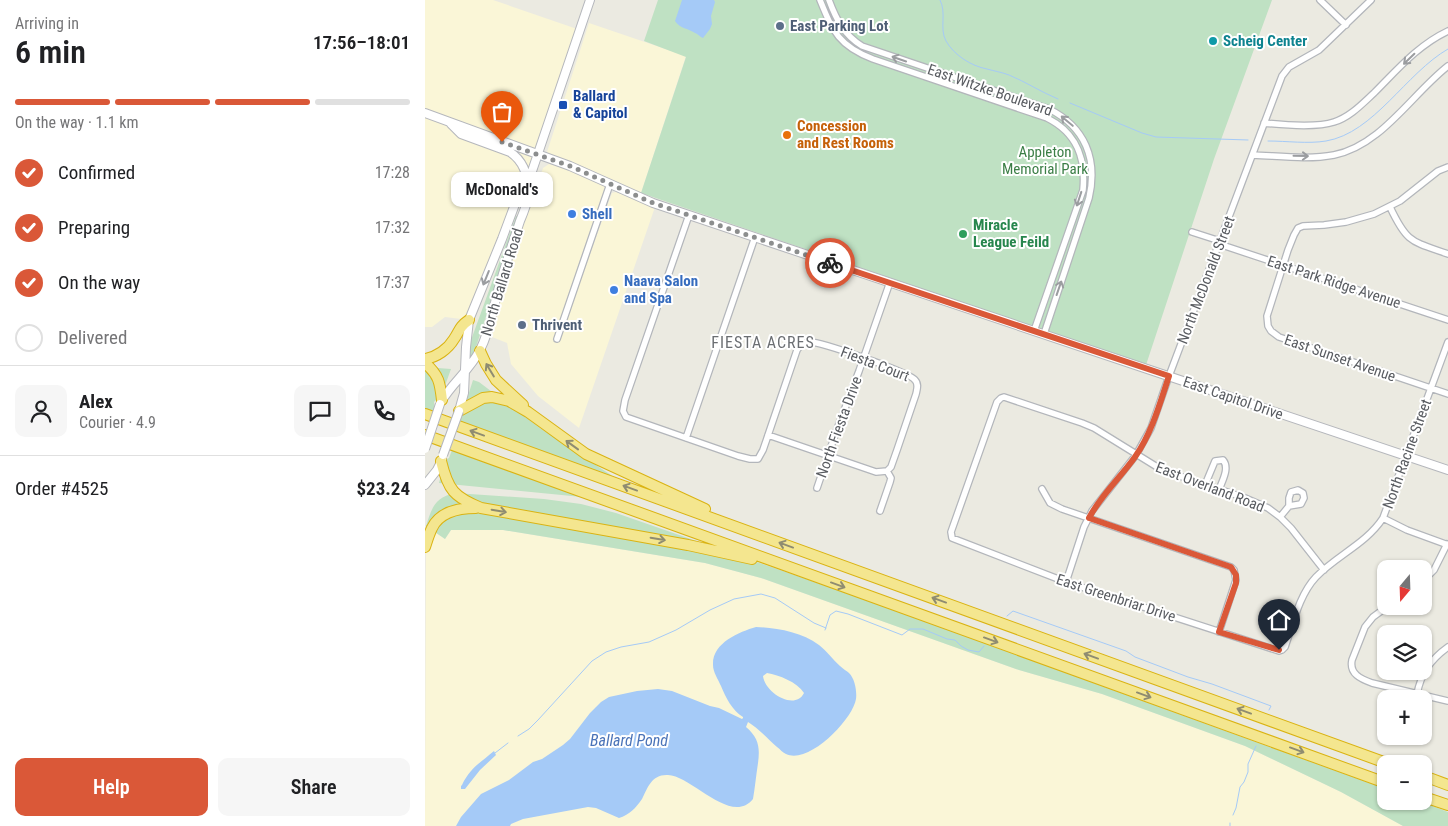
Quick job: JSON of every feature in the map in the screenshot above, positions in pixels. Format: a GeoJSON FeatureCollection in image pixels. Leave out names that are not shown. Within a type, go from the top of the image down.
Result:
{"type":"FeatureCollection","features":[{"type":"Feature","properties":{"kind":"highway"},"geometry":{"type":"LineString","coordinates":[[425,359],[437,355],[447,347],[454,340],[460,326],[469,320]]}},
{"type":"Feature","properties":{"kind":"highway"},"geometry":{"type":"LineString","coordinates":[[480,351],[496,380],[529,412]]}},
{"type":"Feature","properties":{"kind":"highway"},"geometry":{"type":"LineString","coordinates":[[425,364],[439,378],[441,402]]}},
{"type":"Feature","properties":{"kind":"highway"},"geometry":{"type":"LineString","coordinates":[[459,411],[477,400],[491,397],[509,401],[529,412],[586,454],[735,522],[758,535]]}},
{"type":"Feature","properties":{"kind":"highway"},"geometry":{"type":"LineString","coordinates":[[425,414],[1377,760]]}},
{"type":"Feature","properties":{"kind":"highway"},"geometry":{"type":"LineString","coordinates":[[425,435],[1377,780]]}},
{"type":"Feature","properties":{"kind":"highway"},"geometry":{"type":"LineString","coordinates":[[442,458],[445,478],[453,493],[462,500],[481,508]]}},
{"type":"Feature","properties":{"kind":"highway"},"geometry":{"type":"LineString","coordinates":[[425,547],[434,525],[445,514],[458,509],[481,508],[688,545],[749,558],[792,572],[809,574]]}},
{"type":"Feature","properties":{"kind":"highway"},"geometry":{"type":"LineString","coordinates":[[1432,779],[1448,785]]}},
{"type":"Feature","properties":{"kind":"highway"},"geometry":{"type":"LineString","coordinates":[[1432,799],[1448,805]]}},
{"type":"Feature","properties":{"kind":"street","name":"North Ballard Road"},"geometry":{"type":"LineString","coordinates":[[425,485],[437,470],[464,393],[469,320],[519,196],[527,186],[590,0]]}},
{"type":"Feature","properties":{"kind":"street","name":"East Witzke Boulevard"},"geometry":{"type":"LineString","coordinates":[[820,0],[836,36],[855,51],[873,59],[1047,118],[1059,125],[1074,141],[1080,153],[1083,167],[1083,190],[1035,331]]}},
{"type":"Feature","properties":{"kind":"street","name":"East Witzke Boulevard"},"geometry":{"type":"LineString","coordinates":[[829,0],[842,28],[851,38],[863,46],[1049,109],[1069,122],[1084,140],[1092,165],[1092,184],[1044,334]]}},
{"type":"Feature","properties":{"kind":"street"},"geometry":{"type":"LineString","coordinates":[[1320,0],[1346,25]]}},
{"type":"Feature","properties":{"kind":"street","name":"North McDonald Street"},"geometry":{"type":"LineString","coordinates":[[1066,582],[1079,540],[1089,518],[1100,500],[1136,455],[1151,428],[1285,71],[1319,50],[1371,0]]}},
{"type":"Feature","properties":{"kind":"street"},"geometry":{"type":"LineString","coordinates":[[1264,123],[1319,125],[1341,119],[1361,105],[1426,43],[1448,31]]}},
{"type":"Feature","properties":{"kind":"street"},"geometry":{"type":"LineString","coordinates":[[1253,155],[1324,156],[1353,148],[1368,140],[1384,127],[1448,66]]}},
{"type":"Feature","properties":{"kind":"street","name":"East Capitol Drive"},"geometry":{"type":"LineString","coordinates":[[425,113],[570,166],[653,203],[1448,470]]}},
{"type":"Feature","properties":{"kind":"street"},"geometry":{"type":"LineString","coordinates":[[450,123],[461,134],[510,152],[525,169],[527,186]]}},
{"type":"Feature","properties":{"kind":"street"},"geometry":{"type":"LineString","coordinates":[[1448,167],[1438,171],[1390,206],[1398,224],[1407,237],[1419,244],[1448,254]]}},
{"type":"Feature","properties":{"kind":"street"},"geometry":{"type":"LineString","coordinates":[[557,339],[610,184]]}},
{"type":"Feature","properties":{"kind":"street","name":"North Ballard Road"},"geometry":{"type":"LineString","coordinates":[[425,449],[441,402],[480,351],[490,326],[499,286],[528,197],[527,186]]}},
{"type":"Feature","properties":{"kind":"street","name":"East Sunset Avenue"},"geometry":{"type":"LineString","coordinates":[[1390,206],[1374,214],[1346,222],[1309,225],[1298,228],[1293,235],[1267,316],[1268,326],[1275,335],[1299,345],[1448,394]]}},
{"type":"Feature","properties":{"kind":"street"},"geometry":{"type":"LineString","coordinates":[[689,215],[623,406],[623,414],[625,417],[639,423],[754,460],[760,456],[768,435],[876,472],[887,471],[891,478],[880,511]]}},
{"type":"Feature","properties":{"kind":"street","name":"East Park Ridge Avenue"},"geometry":{"type":"LineString","coordinates":[[1192,232],[1283,265],[1448,320]]}},
{"type":"Feature","properties":{"kind":"street"},"geometry":{"type":"LineString","coordinates":[[686,438],[755,237]]}},
{"type":"Feature","properties":{"kind":"street","name":"North Fiesta Drive"},"geometry":{"type":"LineString","coordinates":[[817,488],[890,282]]}},
{"type":"Feature","properties":{"kind":"street","name":"North Racine Street"},"geometry":{"type":"LineString","coordinates":[[1282,650],[1285,647],[1305,592],[1317,576],[1369,535],[1383,518],[1448,342]]}},
{"type":"Feature","properties":{"kind":"street","name":"Fiesta Court"},"geometry":{"type":"LineString","coordinates":[[768,435],[797,350],[803,343],[816,343],[910,375],[916,381],[918,385],[891,467],[887,471]]}},
{"type":"Feature","properties":{"kind":"street","name":"East Overland Road"},"geometry":{"type":"LineString","coordinates":[[952,538],[951,532],[997,402],[1001,398],[1009,398],[1094,428],[1162,470],[1263,505],[1281,517],[1324,570]]}},
{"type":"Feature","properties":{"kind":"street"},"geometry":{"type":"LineString","coordinates":[[1205,485],[1215,461],[1221,460],[1225,462],[1226,469],[1219,490]]}},
{"type":"Feature","properties":{"kind":"street"},"geometry":{"type":"LineString","coordinates":[[1042,489],[1050,503],[1062,509],[1231,567],[1236,575],[1236,583],[1219,632]]}},
{"type":"Feature","properties":{"kind":"street"},"geometry":{"type":"LineString","coordinates":[[1281,517],[1289,506]]}},
{"type":"Feature","properties":{"kind":"street"},"geometry":{"type":"LineString","coordinates":[[1383,518],[1407,530],[1447,544],[1433,571]]}},
{"type":"Feature","properties":{"kind":"street","name":"East Greenbriar Drive"},"geometry":{"type":"LineString","coordinates":[[952,538],[1066,582],[1219,632],[1282,650]]}},
{"type":"Feature","properties":{"kind":"street"},"geometry":{"type":"LineString","coordinates":[[1377,614],[1365,627],[1351,665],[1354,674],[1372,683],[1401,690]]}},
{"type":"Feature","properties":{"kind":"street"},"geometry":{"type":"LineString","coordinates":[[1418,690],[1427,667],[1448,646]]}},
{"type":"Feature","properties":{"kind":"street"},"geometry":{"type":"LineString","coordinates":[[1432,697],[1448,701]]}},
{"type":"Feature","properties":{"kind":"shaded area"},"geometry":{"type":"Polygon","coordinates":[[[425,0],[493,0],[580,30],[527,186],[518,196],[469,320],[445,317],[432,327],[425,327],[425,0]]]}},
{"type":"Feature","properties":{"kind":"shaded area"},"geometry":{"type":"Polygon","coordinates":[[[589,23],[686,56],[641,193],[584,167],[550,155],[547,152],[589,23]]]}},
{"type":"Feature","properties":{"kind":"shaded area"},"geometry":{"type":"Polygon","coordinates":[[[549,164],[589,178],[605,187],[577,269],[584,271],[612,193],[616,192],[655,207],[579,428],[538,396],[511,364],[507,343],[487,335],[543,168],[549,164]]]}},
{"type":"Feature","properties":{"kind":"shaded area"},"geometry":{"type":"Polygon","coordinates":[[[426,526],[445,539],[451,530],[503,530],[705,563],[761,578],[1019,670],[1102,694],[1245,746],[1341,792],[1403,826],[425,826],[426,526]]]}},
{"type":"Feature","properties":{"kind":"green space","name":"Appleton Memorial Park"},"geometry":{"type":"Polygon","coordinates":[[[658,0],[1272,0],[1214,159],[1146,365],[641,193],[686,57],[644,41],[658,0]]]}},
{"type":"Feature","properties":{"kind":"green space"},"geometry":{"type":"Polygon","coordinates":[[[516,216],[519,216],[474,353],[462,365],[516,216]]]}},
{"type":"Feature","properties":{"kind":"green space"},"geometry":{"type":"Polygon","coordinates":[[[425,367],[451,369],[442,394],[434,402],[435,412],[425,409],[425,367]]]}},
{"type":"Feature","properties":{"kind":"green space"},"geometry":{"type":"Polygon","coordinates":[[[473,380],[479,382],[540,428],[614,477],[460,421],[473,380]]]}},
{"type":"Feature","properties":{"kind":"green space"},"geometry":{"type":"Polygon","coordinates":[[[452,450],[582,497],[439,483],[445,460],[449,458],[452,450]]]}},
{"type":"Feature","properties":{"kind":"green space"},"geometry":{"type":"Polygon","coordinates":[[[455,493],[544,499],[581,504],[616,513],[829,587],[1377,786],[1377,810],[1432,810],[1432,806],[1448,812],[1448,826],[1403,826],[1341,792],[1245,746],[1102,694],[1019,670],[761,578],[705,563],[503,530],[451,530],[445,539],[426,526],[435,505],[448,495],[455,493]]]}},
{"type":"Feature","properties":{"kind":"water"},"geometry":{"type":"Polygon","coordinates":[[[682,0],[714,0],[711,16],[712,24],[703,38],[679,26],[675,21],[682,0]]]}},
{"type":"Feature","properties":{"kind":"water","name":"Ballard Pond"},"geometry":{"type":"Polygon","coordinates":[[[756,627],[772,628],[797,634],[822,647],[853,678],[856,699],[853,708],[839,728],[817,747],[795,756],[784,753],[748,722],[746,727],[756,739],[759,748],[759,758],[753,799],[744,806],[734,807],[723,804],[678,777],[663,775],[651,782],[635,808],[619,818],[596,808],[588,807],[523,819],[510,826],[456,826],[461,817],[481,794],[509,780],[533,762],[542,759],[563,745],[590,713],[609,697],[658,689],[672,691],[719,708],[742,719],[743,717],[727,699],[713,665],[717,650],[722,645],[735,635],[756,627]],[[767,673],[763,676],[765,682],[774,694],[781,698],[794,700],[800,698],[804,693],[792,682],[767,673]]]}},
{"type":"Feature","properties":{"kind":"water"},"geometry":{"type":"Polygon","coordinates":[[[494,751],[496,755],[480,770],[465,789],[461,789],[468,774],[494,751]]]}},
{"type":"Feature","properties":{"kind":"waterway"},"geometry":{"type":"LineString","coordinates":[[940,0],[943,10],[944,36],[949,46],[958,55],[981,68],[1009,75],[1058,99]]}},
{"type":"Feature","properties":{"kind":"waterway"},"geometry":{"type":"LineString","coordinates":[[1268,141],[1319,142],[1343,136],[1375,115],[1418,72],[1448,49]]}},
{"type":"Feature","properties":{"kind":"waterway"},"geometry":{"type":"LineString","coordinates":[[1070,103],[1156,137],[1248,140]]}},
{"type":"Feature","properties":{"kind":"waterway"},"geometry":{"type":"LineString","coordinates":[[518,736],[538,720],[592,661],[606,652],[649,642],[734,599],[761,594],[775,598],[814,623],[826,628]]}},
{"type":"Feature","properties":{"kind":"waterway"},"geometry":{"type":"LineString","coordinates":[[825,630],[830,615],[836,611],[902,635],[910,629],[923,629],[947,639],[955,640],[968,650],[979,652],[984,646]]}},
{"type":"Feature","properties":{"kind":"waterway"},"geometry":{"type":"LineString","coordinates":[[1007,616],[1013,611],[1126,651],[1135,657],[1271,706],[1269,710]]}},
{"type":"Feature","properties":{"kind":"waterway"},"geometry":{"type":"LineString","coordinates":[[495,753],[508,743]]}},
{"type":"Feature","properties":{"kind":"waterway"},"geometry":{"type":"LineString","coordinates":[[1233,815],[1240,787],[1248,772],[1248,764],[1256,746]]}},
{"type":"Feature","properties":{"kind":"way so far"},"geometry":{"type":"LineString","coordinates":[[502,142],[585,172],[653,203],[830,263]]}},
{"type":"Feature","properties":{"kind":"place","name":"East Parking Lot"},"geometry":{"type":"Point","coordinates":[780,26]}},
{"type":"Feature","properties":{"kind":"place","name":"Scheig Center"},"geometry":{"type":"Point","coordinates":[1213,41]}},
{"type":"Feature","properties":{"kind":"place","name":"Ballard & Capitol"},"geometry":{"type":"Point","coordinates":[563,105]}},
{"type":"Feature","properties":{"kind":"place","name":"Concession and Rest Rooms"},"geometry":{"type":"Point","coordinates":[787,135]}},
{"type":"Feature","properties":{"kind":"place","name":"McDonald's"},"geometry":{"type":"Point","coordinates":[502,142]}},
{"type":"Feature","properties":{"kind":"place","name":"Shell"},"geometry":{"type":"Point","coordinates":[572,214]}},
{"type":"Feature","properties":{"kind":"place","name":"Miracle League Feild"},"geometry":{"type":"Point","coordinates":[963,234]}},
{"type":"Feature","properties":{"kind":"place","name":"Naava Salon and Spa"},"geometry":{"type":"Point","coordinates":[614,290]}},
{"type":"Feature","properties":{"kind":"place","name":"Thrivent"},"geometry":{"type":"Point","coordinates":[522,325]}},
{"type":"Feature","properties":{"kind":"district","name":"FIESTA ACRES"},"geometry":{"type":"Point","coordinates":[763,342]}},
{"type":"Feature","properties":{"kind":"route"},"geometry":{"type":"LineString","coordinates":[[830,263],[1169,376],[1158,410],[1143,444],[1127,468],[1100,500],[1089,518],[1231,567],[1236,575],[1236,583],[1219,632],[1279,650]]}}]}
